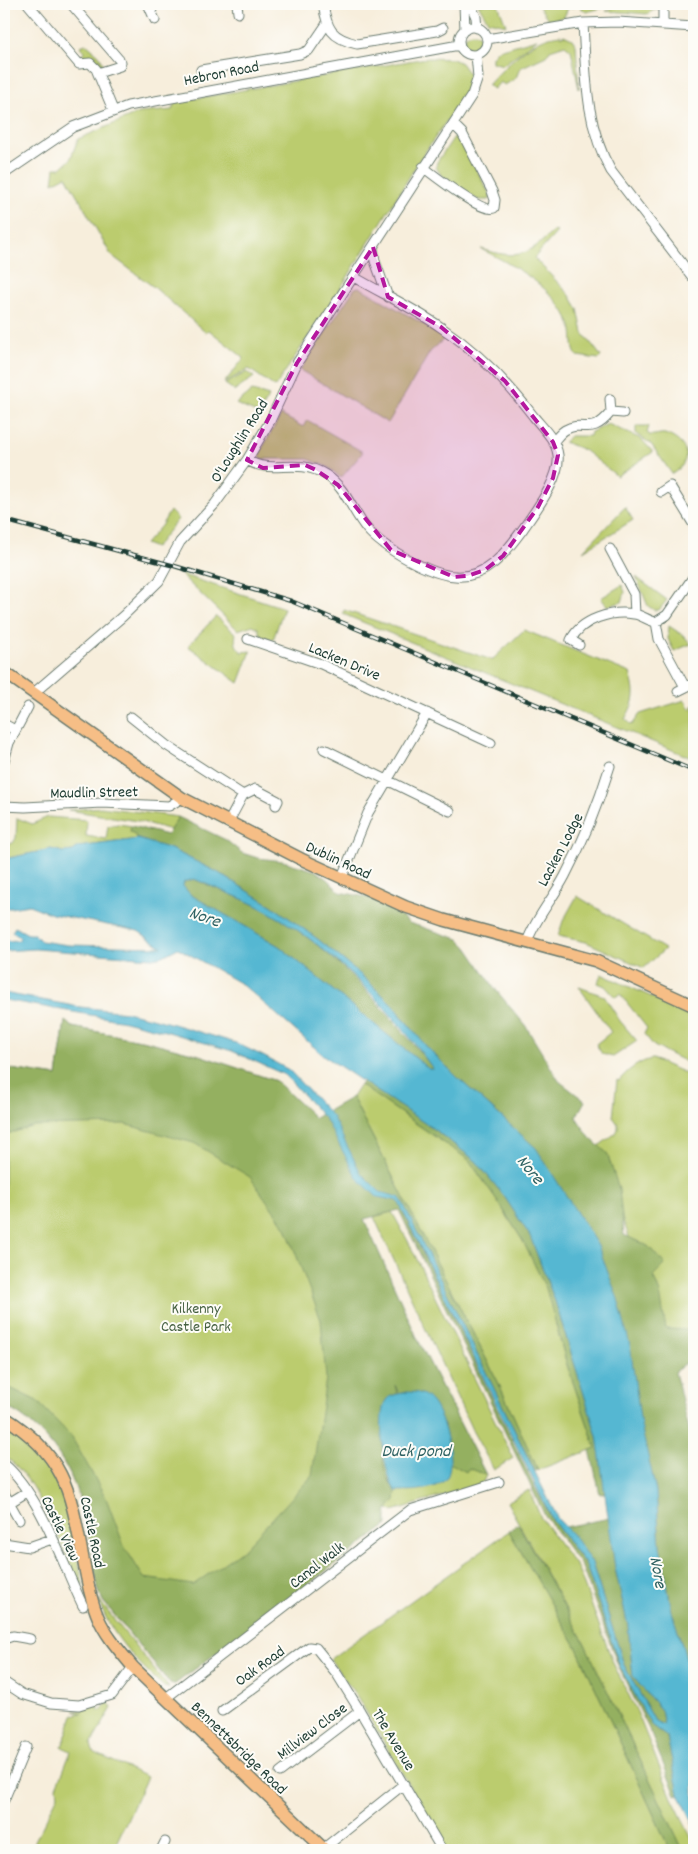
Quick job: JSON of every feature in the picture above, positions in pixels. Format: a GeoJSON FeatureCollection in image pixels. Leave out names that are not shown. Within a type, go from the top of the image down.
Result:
{"type":"FeatureCollection","features":[{"type":"Feature","properties":{"kind":"main road","name":"Dublin Road"},"geometry":{"type":"LineString","coordinates":[[4,672],[35,692],[148,776],[228,824],[342,878],[423,913],[596,961],[694,1006]]}},
{"type":"Feature","properties":{"kind":"main road","name":"Castle Road"},"geometry":{"type":"LineString","coordinates":[[4,1417],[28,1432],[46,1451],[62,1474],[71,1499],[90,1596],[98,1618],[112,1641],[133,1667]]}},
{"type":"Feature","properties":{"kind":"main road","name":"Bennettsbridge Road"},"geometry":{"type":"LineString","coordinates":[[133,1667],[324,1850]]}},
{"type":"Feature","properties":{"kind":"street"},"geometry":{"type":"LineString","coordinates":[[28,4],[79,64],[90,64],[98,73],[113,110]]}},
{"type":"Feature","properties":{"kind":"street"},"geometry":{"type":"LineString","coordinates":[[71,4],[121,62],[120,66],[116,68],[98,73]]}},
{"type":"Feature","properties":{"kind":"street"},"geometry":{"type":"LineString","coordinates":[[148,4],[155,20]]}},
{"type":"Feature","properties":{"kind":"street"},"geometry":{"type":"LineString","coordinates":[[323,4],[326,25],[339,37],[357,44],[437,31],[443,28]]}},
{"type":"Feature","properties":{"kind":"street"},"geometry":{"type":"LineString","coordinates":[[464,4],[465,30],[461,35],[460,45],[466,53],[476,55],[484,50],[487,39],[485,33],[477,28],[465,30]]}},
{"type":"Feature","properties":{"kind":"street"},"geometry":{"type":"LineString","coordinates":[[470,4],[476,17],[477,28]]}},
{"type":"Feature","properties":{"kind":"street"},"geometry":{"type":"LineString","coordinates":[[663,4],[663,25]]}},
{"type":"Feature","properties":{"kind":"street"},"geometry":{"type":"LineString","coordinates":[[487,39],[584,22],[618,22],[694,27]]}},
{"type":"Feature","properties":{"kind":"street"},"geometry":{"type":"LineString","coordinates":[[584,22],[587,97],[596,139],[603,156],[611,171],[694,279]]}},
{"type":"Feature","properties":{"kind":"street"},"geometry":{"type":"LineString","coordinates":[[201,70],[300,54],[309,50],[326,25]]}},
{"type":"Feature","properties":{"kind":"street","name":"Hebron Road"},"geometry":{"type":"LineString","coordinates":[[4,174],[73,127],[113,110],[181,95],[460,45]]}},
{"type":"Feature","properties":{"kind":"street","name":"O'Loughlin Road"},"geometry":{"type":"LineString","coordinates":[[35,692],[123,616],[159,581],[180,542],[215,504],[247,460],[270,421],[297,363],[453,124],[476,85],[479,66],[476,55]]}},
{"type":"Feature","properties":{"kind":"street"},"geometry":{"type":"LineString","coordinates":[[423,168],[476,204],[487,210],[494,208],[495,200],[492,190],[462,132],[453,124]]}},
{"type":"Feature","properties":{"kind":"street"},"geometry":{"type":"LineString","coordinates":[[373,247],[375,261],[388,297]]}},
{"type":"Feature","properties":{"kind":"street"},"geometry":{"type":"LineString","coordinates":[[247,460],[263,468],[304,465],[316,470],[338,485],[367,529],[391,550],[454,576],[467,576],[485,570],[503,556],[538,507],[557,466],[558,456],[553,442],[505,381],[458,339],[354,277]]}},
{"type":"Feature","properties":{"kind":"street"},"geometry":{"type":"LineString","coordinates":[[610,399],[610,412]]}},
{"type":"Feature","properties":{"kind":"street"},"geometry":{"type":"LineString","coordinates":[[553,442],[565,430],[593,427],[610,412],[623,413]]}},
{"type":"Feature","properties":{"kind":"street"},"geometry":{"type":"LineString","coordinates":[[661,492],[670,486],[694,525]]}},
{"type":"Feature","properties":{"kind":"street"},"geometry":{"type":"LineString","coordinates":[[610,549],[634,594],[635,614]]}},
{"type":"Feature","properties":{"kind":"street"},"geometry":{"type":"LineString","coordinates":[[579,646],[571,640],[579,627],[606,616],[635,614],[656,622],[667,615],[694,576]]}},
{"type":"Feature","properties":{"kind":"street"},"geometry":{"type":"LineString","coordinates":[[656,622],[659,640],[685,687]]}},
{"type":"Feature","properties":{"kind":"street","name":"Lacken Drive"},"geometry":{"type":"LineString","coordinates":[[248,639],[321,664],[491,743]]}},
{"type":"Feature","properties":{"kind":"street"},"geometry":{"type":"LineString","coordinates":[[4,761],[15,730],[28,708]]}},
{"type":"Feature","properties":{"kind":"street"},"geometry":{"type":"LineString","coordinates":[[342,878],[368,813],[427,713]]}},
{"type":"Feature","properties":{"kind":"street"},"geometry":{"type":"LineString","coordinates":[[131,716],[166,745],[243,795]]}},
{"type":"Feature","properties":{"kind":"street"},"geometry":{"type":"LineString","coordinates":[[4,724],[15,730]]}},
{"type":"Feature","properties":{"kind":"street"},"geometry":{"type":"LineString","coordinates":[[324,749],[450,811]]}},
{"type":"Feature","properties":{"kind":"street","name":"Lacken Lodge"},"geometry":{"type":"LineString","coordinates":[[527,942],[532,928],[564,878],[596,811],[610,766]]}},
{"type":"Feature","properties":{"kind":"street"},"geometry":{"type":"LineString","coordinates":[[228,824],[243,795],[255,789],[278,801],[276,805]]}},
{"type":"Feature","properties":{"kind":"street","name":"Maudlin Street"},"geometry":{"type":"LineString","coordinates":[[4,806],[25,807],[102,803],[169,806],[182,798]]}},
{"type":"Feature","properties":{"kind":"street","name":"Castle View"},"geometry":{"type":"LineString","coordinates":[[4,1464],[27,1492],[84,1606]]}},
{"type":"Feature","properties":{"kind":"street","name":"Canal Walk"},"geometry":{"type":"LineString","coordinates":[[166,1698],[410,1510],[499,1482]]}},
{"type":"Feature","properties":{"kind":"street","name":"Castle View"},"geometry":{"type":"LineString","coordinates":[[9,1503],[27,1492]]}},
{"type":"Feature","properties":{"kind":"street"},"geometry":{"type":"LineString","coordinates":[[4,1493],[19,1520]]}},
{"type":"Feature","properties":{"kind":"street"},"geometry":{"type":"LineString","coordinates":[[4,1543],[29,1547],[52,1539]]}},
{"type":"Feature","properties":{"kind":"street"},"geometry":{"type":"LineString","coordinates":[[4,1639],[13,1636],[30,1639]]}},
{"type":"Feature","properties":{"kind":"street","name":"Oak Road"},"geometry":{"type":"LineString","coordinates":[[222,1711],[309,1647],[316,1648]]}},
{"type":"Feature","properties":{"kind":"street","name":"The Avenue"},"geometry":{"type":"LineString","coordinates":[[316,1648],[337,1674],[442,1850]]}},
{"type":"Feature","properties":{"kind":"street"},"geometry":{"type":"LineString","coordinates":[[4,1682],[22,1694],[44,1701],[79,1705],[112,1695],[133,1667]]}},
{"type":"Feature","properties":{"kind":"street","name":"Millview Close"},"geometry":{"type":"LineString","coordinates":[[280,1772],[360,1711]]}},
{"type":"Feature","properties":{"kind":"street"},"geometry":{"type":"LineString","coordinates":[[4,1800],[6,1788],[26,1747]]}},
{"type":"Feature","properties":{"kind":"street"},"geometry":{"type":"LineString","coordinates":[[324,1850],[404,1784]]}},
{"type":"Feature","properties":{"kind":"highlighted area"},"geometry":{"type":"Polygon","coordinates":[[[373,247],[388,297],[441,327],[505,381],[553,442],[558,455],[553,478],[538,507],[503,556],[485,570],[467,576],[454,577],[391,550],[338,485],[305,465],[263,468],[247,460],[297,363],[373,247]]]}},
{"type":"Feature","properties":{"kind":"green space"},"geometry":{"type":"Polygon","coordinates":[[[478,4],[498,4],[506,25],[488,21],[478,4]]]}},
{"type":"Feature","properties":{"kind":"green space"},"geometry":{"type":"Polygon","coordinates":[[[537,4],[617,4],[586,12],[579,6],[568,8],[564,17],[549,20],[537,4]]]}},
{"type":"Feature","properties":{"kind":"green space"},"geometry":{"type":"Polygon","coordinates":[[[621,4],[659,4],[659,7],[647,14],[606,11],[621,4]]]}},
{"type":"Feature","properties":{"kind":"green space"},"geometry":{"type":"Polygon","coordinates":[[[473,33],[479,36],[482,42],[479,48],[473,51],[467,48],[464,42],[467,36],[473,33]]]}},
{"type":"Feature","properties":{"kind":"green space"},"geometry":{"type":"Polygon","coordinates":[[[561,35],[561,37],[564,35],[572,39],[576,45],[579,89],[571,50],[565,45],[550,50],[546,56],[520,68],[516,78],[505,85],[500,82],[494,89],[488,85],[520,53],[530,46],[550,37],[561,35]]]}},
{"type":"Feature","properties":{"kind":"green space"},"geometry":{"type":"Polygon","coordinates":[[[537,39],[503,65],[492,62],[492,57],[498,50],[537,39]]]}},
{"type":"Feature","properties":{"kind":"green space"},"geometry":{"type":"Polygon","coordinates":[[[86,44],[99,55],[104,66],[99,66],[89,59],[79,58],[85,51],[80,46],[86,44]]]}},
{"type":"Feature","properties":{"kind":"green space"},"geometry":{"type":"Polygon","coordinates":[[[426,58],[453,59],[461,63],[469,74],[470,83],[342,286],[275,387],[249,369],[224,383],[244,358],[209,330],[205,332],[155,288],[111,255],[66,176],[53,183],[55,168],[61,168],[70,160],[78,139],[139,113],[172,110],[175,102],[426,58]]]}},
{"type":"Feature","properties":{"kind":"green space"},"geometry":{"type":"Polygon","coordinates":[[[454,137],[462,141],[491,197],[489,200],[478,200],[441,175],[436,167],[437,162],[454,137]]]}},
{"type":"Feature","properties":{"kind":"green space"},"geometry":{"type":"Polygon","coordinates":[[[555,230],[557,232],[534,258],[569,294],[578,309],[583,333],[601,356],[599,359],[577,356],[574,349],[571,326],[556,300],[545,289],[520,271],[481,249],[514,255],[522,253],[537,245],[555,230]]]}},
{"type":"Feature","properties":{"kind":"green space"},"geometry":{"type":"Polygon","coordinates":[[[359,287],[446,337],[430,352],[388,423],[300,370],[355,288],[359,287]]]}},
{"type":"Feature","properties":{"kind":"green space"},"geometry":{"type":"Polygon","coordinates":[[[247,372],[254,377],[235,391],[225,384],[247,372]]]}},
{"type":"Feature","properties":{"kind":"green space"},"geometry":{"type":"Polygon","coordinates":[[[252,391],[269,396],[259,414],[236,404],[252,391]]]}},
{"type":"Feature","properties":{"kind":"green space"},"geometry":{"type":"Polygon","coordinates":[[[281,415],[303,427],[307,420],[363,452],[341,478],[328,467],[308,459],[262,459],[259,454],[281,415]]]}},
{"type":"Feature","properties":{"kind":"green space"},"geometry":{"type":"Polygon","coordinates":[[[608,424],[641,439],[653,452],[617,476],[584,450],[564,442],[570,436],[590,436],[591,432],[608,424]]]}},
{"type":"Feature","properties":{"kind":"green space"},"geometry":{"type":"Polygon","coordinates":[[[636,426],[649,426],[647,433],[650,435],[665,434],[679,442],[683,447],[686,458],[679,469],[672,474],[651,444],[636,434],[636,426]]]}},
{"type":"Feature","properties":{"kind":"green space"},"geometry":{"type":"Polygon","coordinates":[[[625,507],[633,520],[583,551],[625,507]]]}},
{"type":"Feature","properties":{"kind":"green space"},"geometry":{"type":"Polygon","coordinates":[[[170,511],[178,519],[155,548],[145,544],[161,526],[170,511]]]}},
{"type":"Feature","properties":{"kind":"green space"},"geometry":{"type":"Polygon","coordinates":[[[180,574],[284,608],[273,640],[261,636],[258,628],[253,625],[238,630],[180,574]]]}},
{"type":"Feature","properties":{"kind":"green space"},"geometry":{"type":"Polygon","coordinates":[[[636,577],[667,600],[659,610],[654,610],[648,606],[636,577]]]}},
{"type":"Feature","properties":{"kind":"green space"},"geometry":{"type":"Polygon","coordinates":[[[622,585],[625,592],[622,602],[607,606],[601,598],[622,585]]]}},
{"type":"Feature","properties":{"kind":"green space"},"geometry":{"type":"Polygon","coordinates":[[[344,610],[492,660],[524,630],[630,673],[634,697],[625,719],[632,725],[640,714],[685,700],[690,709],[694,705],[694,759],[343,614],[344,610]]]}},
{"type":"Feature","properties":{"kind":"green space"},"geometry":{"type":"Polygon","coordinates":[[[216,616],[236,634],[235,642],[242,652],[251,651],[239,683],[188,646],[216,616]]]}},
{"type":"Feature","properties":{"kind":"green space"},"geometry":{"type":"Polygon","coordinates":[[[669,626],[684,636],[691,644],[674,651],[668,639],[669,626]]]}},
{"type":"Feature","properties":{"kind":"green space"},"geometry":{"type":"Polygon","coordinates":[[[101,807],[178,817],[171,830],[138,821],[68,810],[101,807]]]}},
{"type":"Feature","properties":{"kind":"green space"},"geometry":{"type":"Polygon","coordinates":[[[48,817],[87,820],[86,836],[106,839],[108,826],[118,824],[132,826],[130,831],[138,839],[78,847],[73,851],[63,852],[51,849],[4,859],[4,845],[13,843],[16,838],[17,818],[32,824],[48,817]]]}},
{"type":"Feature","properties":{"kind":"green space"},"geometry":{"type":"Polygon","coordinates":[[[178,817],[226,840],[242,853],[258,858],[283,861],[316,871],[340,892],[371,898],[396,912],[409,923],[459,939],[467,947],[496,990],[525,1025],[559,1081],[585,1101],[576,1117],[590,1138],[607,1153],[619,1189],[624,1235],[648,1246],[665,1264],[653,1276],[660,1293],[666,1329],[694,1330],[694,1356],[675,1372],[690,1433],[694,1464],[694,1684],[672,1612],[660,1546],[656,1491],[598,1246],[567,1200],[504,1119],[460,1080],[427,1047],[390,1002],[360,974],[319,940],[271,905],[217,872],[171,849],[138,839],[130,830],[132,826],[167,835],[178,817]]]}},
{"type":"Feature","properties":{"kind":"green space"},"geometry":{"type":"Polygon","coordinates":[[[194,879],[257,906],[308,938],[332,957],[375,1000],[434,1069],[429,1069],[279,946],[191,895],[183,887],[184,882],[194,879]]]}},
{"type":"Feature","properties":{"kind":"green space"},"geometry":{"type":"Polygon","coordinates":[[[577,896],[665,949],[644,968],[586,942],[558,936],[563,921],[577,896]]]}},
{"type":"Feature","properties":{"kind":"green space"},"geometry":{"type":"Polygon","coordinates":[[[601,974],[694,1016],[694,1066],[654,1046],[644,1034],[647,1028],[620,994],[615,997],[605,986],[598,983],[601,974]]]}},
{"type":"Feature","properties":{"kind":"green space"},"geometry":{"type":"Polygon","coordinates":[[[579,987],[604,996],[620,1021],[637,1041],[613,1057],[602,1054],[596,1044],[611,1032],[579,987]]]}},
{"type":"Feature","properties":{"kind":"green space","name":"Kilkenny Castle Park"},"geometry":{"type":"Polygon","coordinates":[[[65,1021],[72,1027],[146,1041],[196,1054],[276,1081],[340,1167],[418,1340],[486,1475],[482,1484],[393,1511],[387,1509],[387,1525],[175,1684],[169,1683],[103,1601],[98,1589],[91,1546],[81,1504],[65,1465],[38,1430],[18,1414],[4,1407],[4,1068],[57,1076],[65,1021]]]}},
{"type":"Feature","properties":{"kind":"green space"},"geometry":{"type":"Polygon","coordinates":[[[65,1021],[72,1027],[146,1041],[196,1054],[276,1081],[315,1118],[352,1097],[498,1382],[538,1470],[535,1471],[405,1209],[402,1210],[532,1482],[553,1521],[586,1566],[620,1667],[651,1725],[667,1737],[679,1794],[676,1795],[648,1727],[619,1668],[582,1567],[545,1516],[399,1210],[364,1219],[418,1340],[486,1475],[469,1468],[466,1472],[450,1463],[444,1425],[407,1392],[399,1394],[395,1385],[397,1394],[391,1396],[383,1445],[385,1470],[389,1481],[396,1491],[395,1500],[387,1510],[386,1526],[175,1684],[169,1683],[103,1601],[98,1589],[91,1546],[81,1504],[74,1484],[65,1465],[53,1447],[38,1430],[18,1414],[4,1407],[4,1385],[37,1401],[71,1436],[106,1498],[124,1546],[144,1578],[193,1585],[245,1548],[312,1476],[326,1378],[321,1320],[286,1228],[250,1177],[194,1143],[124,1124],[34,1126],[4,1135],[4,1068],[57,1076],[65,1021]]]}},
{"type":"Feature","properties":{"kind":"green space"},"geometry":{"type":"Polygon","coordinates":[[[653,1059],[694,1077],[694,1345],[661,1353],[651,1296],[596,1148],[616,1133],[618,1129],[618,1124],[613,1117],[617,1080],[619,1081],[639,1064],[653,1059]]]}},
{"type":"Feature","properties":{"kind":"green space"},"geometry":{"type":"Polygon","coordinates":[[[363,1081],[435,1130],[476,1161],[504,1196],[530,1236],[555,1301],[597,1436],[606,1493],[600,1494],[590,1450],[596,1448],[567,1365],[546,1288],[523,1241],[469,1160],[360,1085],[363,1081]]]}},
{"type":"Feature","properties":{"kind":"green space"},"geometry":{"type":"Polygon","coordinates":[[[360,1085],[469,1160],[497,1200],[523,1241],[546,1288],[567,1365],[596,1448],[538,1470],[498,1382],[352,1097],[360,1085]]]}},
{"type":"Feature","properties":{"kind":"green space"},"geometry":{"type":"Polygon","coordinates":[[[392,1212],[408,1241],[513,1458],[494,1470],[473,1432],[374,1217],[392,1212]]]}},
{"type":"Feature","properties":{"kind":"green space"},"geometry":{"type":"Polygon","coordinates":[[[4,1422],[25,1437],[41,1454],[53,1473],[69,1515],[83,1585],[77,1581],[56,1532],[36,1494],[15,1465],[4,1457],[4,1422]]]}},
{"type":"Feature","properties":{"kind":"green space"},"geometry":{"type":"Polygon","coordinates":[[[529,1490],[541,1518],[578,1569],[614,1665],[637,1712],[672,1798],[694,1842],[694,1850],[683,1850],[584,1642],[507,1502],[529,1490]]]}},
{"type":"Feature","properties":{"kind":"green space"},"geometry":{"type":"Polygon","coordinates":[[[610,1518],[615,1568],[628,1626],[633,1677],[661,1710],[664,1726],[655,1721],[624,1665],[592,1563],[565,1527],[610,1518]]]}},
{"type":"Feature","properties":{"kind":"green space"},"geometry":{"type":"Polygon","coordinates":[[[518,1524],[584,1642],[683,1850],[670,1850],[576,1646],[509,1531],[518,1524]]]}},
{"type":"Feature","properties":{"kind":"green space"},"geometry":{"type":"Polygon","coordinates":[[[509,1531],[576,1646],[670,1850],[447,1850],[358,1698],[330,1659],[509,1531]]]}},
{"type":"Feature","properties":{"kind":"green space"},"geometry":{"type":"Polygon","coordinates":[[[98,1599],[169,1688],[164,1687],[125,1647],[110,1625],[98,1599]]]}},
{"type":"Feature","properties":{"kind":"green space"},"geometry":{"type":"Polygon","coordinates":[[[108,1702],[112,1708],[91,1744],[93,1752],[147,1777],[113,1850],[31,1850],[58,1795],[57,1787],[71,1751],[62,1747],[73,1715],[83,1713],[74,1711],[99,1706],[98,1710],[101,1710],[108,1702]]]}},
{"type":"Feature","properties":{"kind":"water","name":"Nore"},"geometry":{"type":"Polygon","coordinates":[[[138,839],[171,849],[217,872],[271,905],[319,940],[390,1002],[427,1047],[460,1080],[536,1148],[598,1246],[618,1299],[630,1345],[641,1425],[656,1491],[660,1546],[672,1612],[694,1684],[694,1824],[679,1794],[667,1737],[651,1725],[620,1667],[586,1565],[553,1521],[398,1201],[377,1197],[357,1178],[326,1120],[285,1075],[232,1051],[165,1031],[125,1021],[4,1000],[4,993],[80,1007],[127,1012],[236,1043],[289,1070],[332,1116],[361,1173],[380,1192],[399,1197],[402,1201],[558,1519],[573,1535],[592,1563],[624,1665],[655,1721],[664,1725],[661,1710],[633,1677],[628,1626],[615,1568],[597,1436],[555,1301],[530,1236],[504,1196],[476,1161],[435,1130],[323,1055],[243,985],[178,948],[163,956],[152,958],[35,949],[4,951],[4,941],[19,940],[20,937],[12,932],[15,927],[28,934],[34,934],[41,941],[68,945],[162,947],[138,931],[52,914],[29,905],[4,909],[4,859],[51,849],[63,852],[73,851],[78,847],[138,839]],[[194,879],[184,882],[183,886],[191,895],[279,946],[429,1069],[433,1069],[377,999],[331,956],[282,920],[249,902],[194,879]]]}},
{"type":"Feature","properties":{"kind":"water","name":"Duck pond"},"geometry":{"type":"Polygon","coordinates":[[[407,1392],[423,1395],[436,1407],[448,1441],[450,1465],[448,1475],[444,1481],[434,1487],[421,1490],[396,1491],[388,1474],[385,1461],[382,1432],[383,1407],[388,1398],[407,1392]]]}},
{"type":"Feature","properties":{"kind":"railway"},"geometry":{"type":"LineString","coordinates":[[4,520],[171,565],[291,601],[694,771]]}}]}
